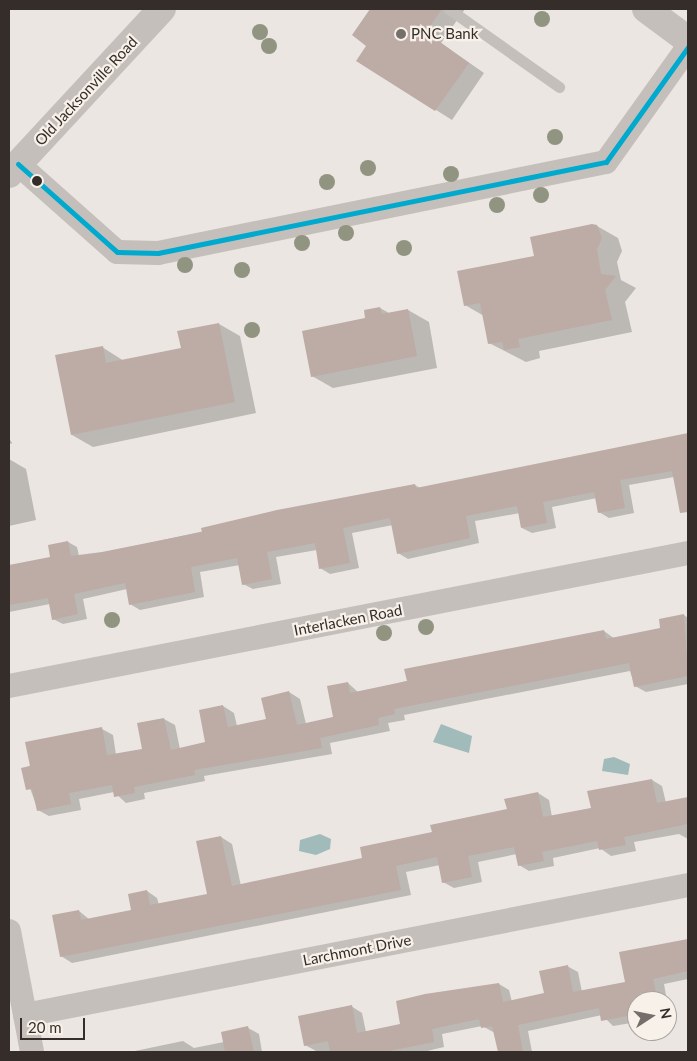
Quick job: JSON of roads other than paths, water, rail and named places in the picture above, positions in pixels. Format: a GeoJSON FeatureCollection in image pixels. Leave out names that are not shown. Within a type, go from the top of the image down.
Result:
{"type":"FeatureCollection","features":[{"type":"Feature","properties":{"kind":"street","name":"Old Jacksonville Road"},"geometry":{"type":"LineString","coordinates":[[13,169],[162,9]]}},
{"type":"Feature","properties":{"kind":"street"},"geometry":{"type":"LineString","coordinates":[[646,9],[688,40]]}},
{"type":"Feature","properties":{"kind":"street"},"geometry":{"type":"LineString","coordinates":[[13,169],[118,252],[158,253],[606,162],[631,133],[688,47]]}},
{"type":"Feature","properties":{"kind":"street","name":"Interlacken Road"},"geometry":{"type":"LineString","coordinates":[[9,686],[688,553]]}},
{"type":"Feature","properties":{"kind":"street","name":"Larchmont Drive"},"geometry":{"type":"LineString","coordinates":[[25,1015],[688,885]]}},
{"type":"Feature","properties":{"kind":"street"},"geometry":{"type":"LineString","coordinates":[[9,931],[32,1052]]}},
{"type":"Feature","properties":{"kind":"lane"},"geometry":{"type":"LineString","coordinates":[[449,9],[559,87]]}},
{"type":"Feature","properties":{"kind":"water"},"geometry":{"type":"Polygon","coordinates":[[[441,724],[472,736],[469,753],[433,742],[441,724]]]}},
{"type":"Feature","properties":{"kind":"water"},"geometry":{"type":"Polygon","coordinates":[[[614,757],[630,764],[628,775],[602,771],[604,759],[614,757]]]}},
{"type":"Feature","properties":{"kind":"water"},"geometry":{"type":"Polygon","coordinates":[[[320,834],[331,839],[330,849],[316,855],[299,851],[300,840],[320,834]]]}},
{"type":"Feature","properties":{"kind":"place","name":"PNC Bank"},"geometry":{"type":"Point","coordinates":[401,34]}}]}
